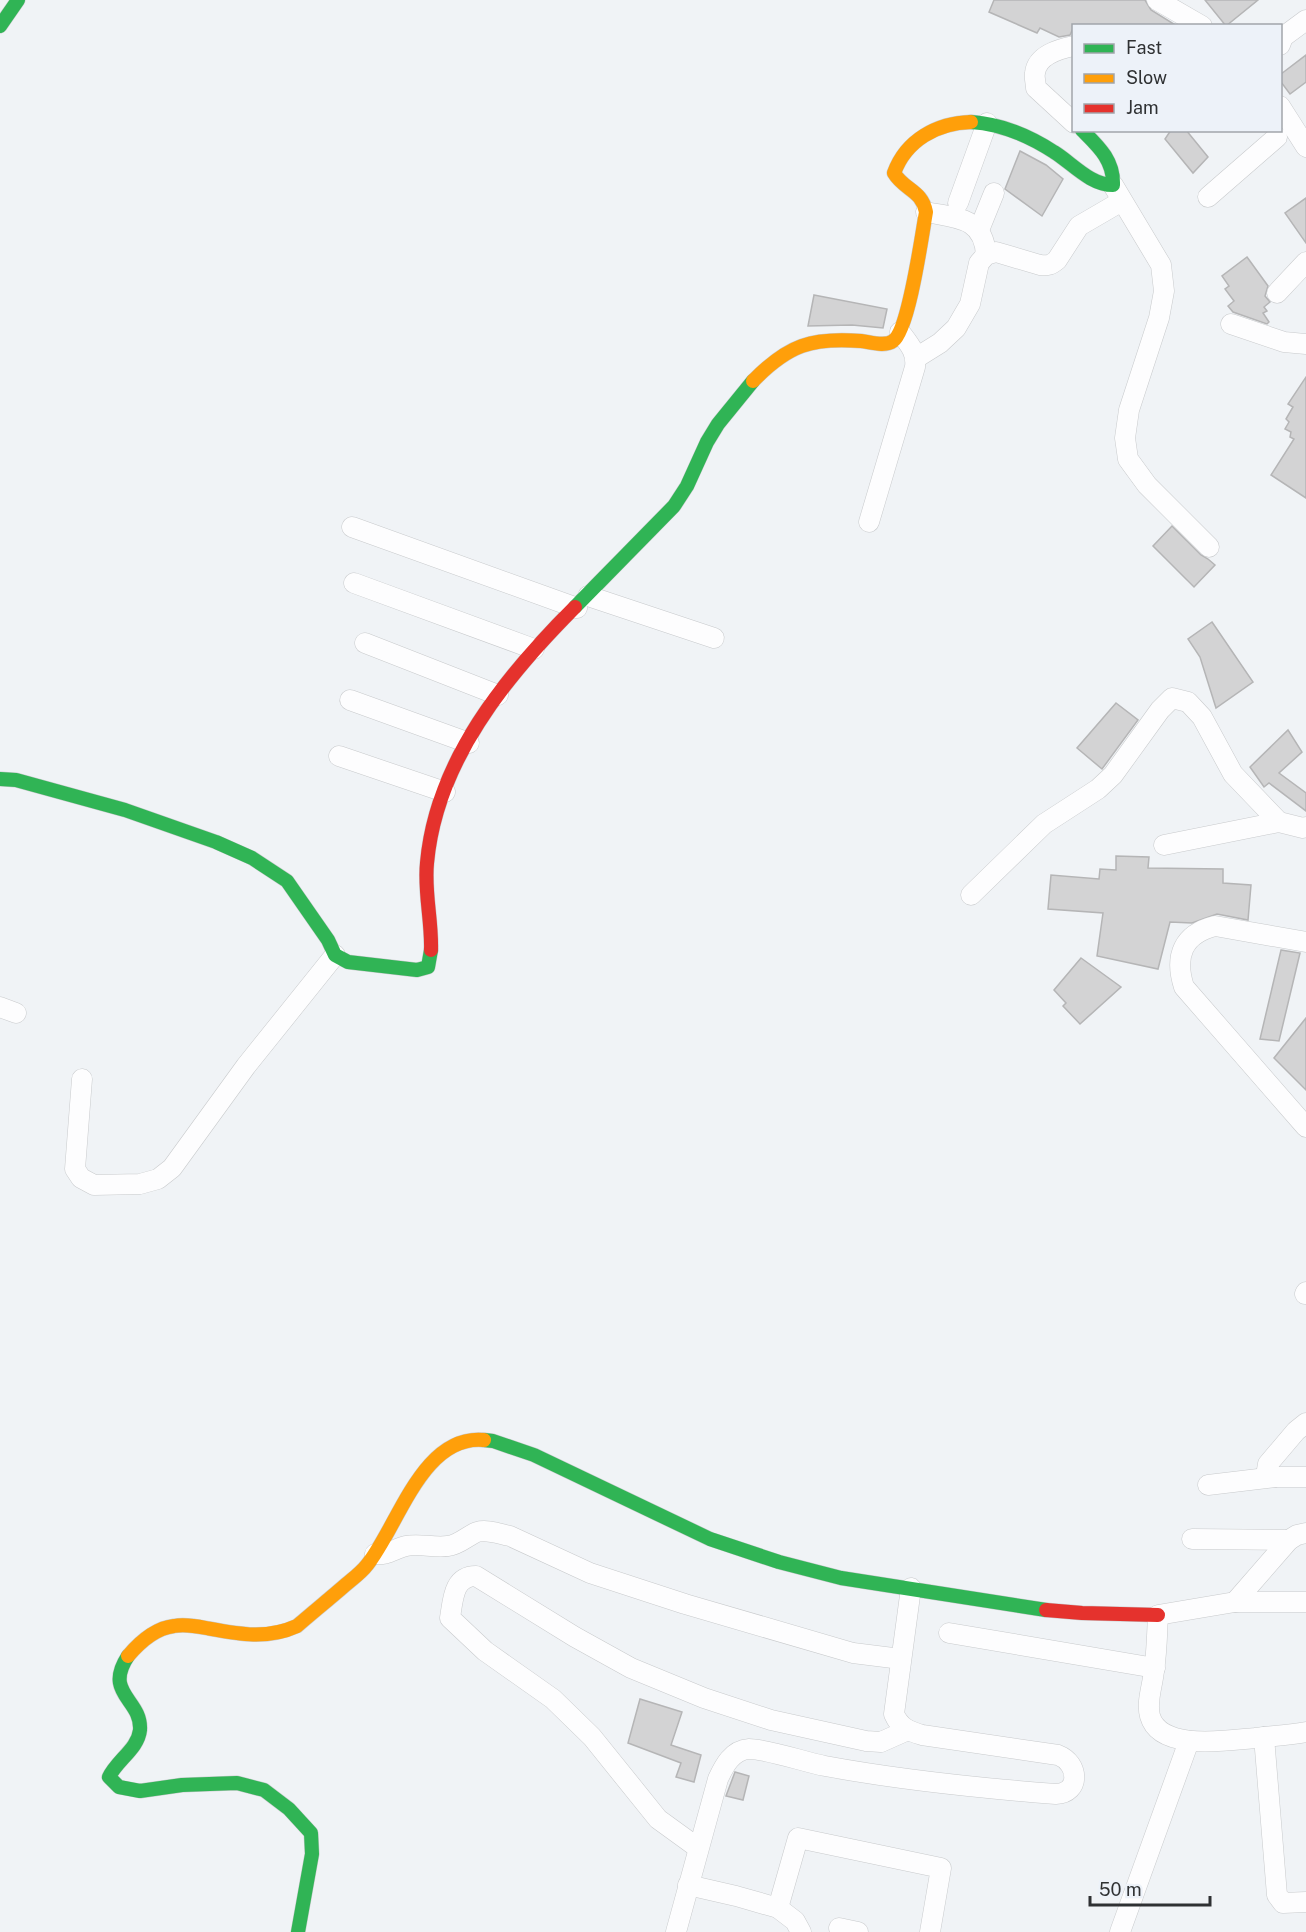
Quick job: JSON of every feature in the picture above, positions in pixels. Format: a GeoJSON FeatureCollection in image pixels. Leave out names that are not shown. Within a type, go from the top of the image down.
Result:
{"type":"FeatureCollection","features":[{"type":"Feature","properties":{"kind":"main road"},"geometry":{"type":"LineString","coordinates":[[0,26],[18,0]]}},
{"type":"Feature","properties":{"kind":"main road"},"geometry":{"type":"LineString","coordinates":[[0,779],[16,780],[125,810],[216,842],[252,858],[287,881],[335,955],[348,962],[417,970],[428,967],[431,952],[426,882],[432,832],[450,779],[487,709],[534,649],[607,578],[682,495],[711,435],[731,406],[756,378],[792,349],[815,342],[888,343],[895,340],[900,332],[926,212],[925,202],[920,194],[897,180],[894,173],[904,149],[921,136],[938,128],[962,122],[987,123],[1017,132],[1045,146],[1095,183],[1118,193]]}},
{"type":"Feature","properties":{"kind":"main road"},"geometry":{"type":"LineString","coordinates":[[1084,132],[1113,166],[1118,193]]}},
{"type":"Feature","properties":{"kind":"main road"},"geometry":{"type":"LineString","coordinates":[[298,1932],[312,1854],[311,1833],[289,1809],[264,1790],[237,1783],[182,1785],[140,1791],[119,1787],[109,1777],[112,1767],[133,1749],[140,1728],[131,1702],[120,1686],[118,1677],[135,1647],[147,1638],[172,1626],[271,1636],[285,1633],[297,1626],[366,1567],[403,1503],[432,1462],[453,1445],[473,1439],[510,1446],[736,1548],[842,1578],[1038,1609],[1158,1615]]}},
{"type":"Feature","properties":{"kind":"street"},"geometry":{"type":"LineString","coordinates":[[1156,0],[1198,24]]}},
{"type":"Feature","properties":{"kind":"street"},"geometry":{"type":"LineString","coordinates":[[1282,41],[1283,37],[1306,20]]}},
{"type":"Feature","properties":{"kind":"street"},"geometry":{"type":"LineString","coordinates":[[1072,46],[1052,51],[1034,71],[1036,88],[1072,121]]}},
{"type":"Feature","properties":{"kind":"street"},"geometry":{"type":"LineString","coordinates":[[1282,108],[1306,147]]}},
{"type":"Feature","properties":{"kind":"street"},"geometry":{"type":"LineString","coordinates":[[958,203],[987,123]]}},
{"type":"Feature","properties":{"kind":"street"},"geometry":{"type":"LineString","coordinates":[[1208,198],[1272,134],[1306,158]]}},
{"type":"Feature","properties":{"kind":"street"},"geometry":{"type":"LineString","coordinates":[[980,230],[994,193]]}},
{"type":"Feature","properties":{"kind":"street"},"geometry":{"type":"LineString","coordinates":[[916,358],[940,343],[956,328],[970,304],[979,264],[986,255],[996,252],[1040,265],[1052,264],[1079,226],[1118,193],[1161,265],[1164,291],[1159,318],[1129,410],[1125,438],[1128,459],[1147,485],[1209,547]]}},
{"type":"Feature","properties":{"kind":"street"},"geometry":{"type":"LineString","coordinates":[[926,212],[968,222],[980,230],[986,255]]}},
{"type":"Feature","properties":{"kind":"street"},"geometry":{"type":"LineString","coordinates":[[1277,293],[1306,262]]}},
{"type":"Feature","properties":{"kind":"street"},"geometry":{"type":"LineString","coordinates":[[1231,324],[1284,342],[1306,344]]}},
{"type":"Feature","properties":{"kind":"street"},"geometry":{"type":"LineString","coordinates":[[869,522],[915,367],[916,358],[913,348],[900,332]]}},
{"type":"Feature","properties":{"kind":"street"},"geometry":{"type":"LineString","coordinates":[[352,527],[582,602],[714,638]]}},
{"type":"Feature","properties":{"kind":"street"},"geometry":{"type":"LineString","coordinates":[[354,583],[534,649]]}},
{"type":"Feature","properties":{"kind":"street"},"geometry":{"type":"LineString","coordinates":[[365,643],[498,695]]}},
{"type":"Feature","properties":{"kind":"street"},"geometry":{"type":"LineString","coordinates":[[971,895],[1044,824],[1098,789],[1113,775],[1160,710],[1172,698],[1188,702],[1202,717],[1233,774],[1279,822]]}},
{"type":"Feature","properties":{"kind":"street"},"geometry":{"type":"LineString","coordinates":[[350,700],[469,743]]}},
{"type":"Feature","properties":{"kind":"street"},"geometry":{"type":"LineString","coordinates":[[339,756],[445,792]]}},
{"type":"Feature","properties":{"kind":"street"},"geometry":{"type":"LineString","coordinates":[[1164,845],[1279,822],[1306,827]]}},
{"type":"Feature","properties":{"kind":"street"},"geometry":{"type":"LineString","coordinates":[[1306,942],[1215,926],[1201,930],[1182,947],[1181,965],[1184,987],[1306,1127]]}},
{"type":"Feature","properties":{"kind":"street"},"geometry":{"type":"LineString","coordinates":[[82,1079],[75,1169],[81,1178],[94,1185],[140,1184],[158,1179],[172,1168],[246,1066],[335,955]]}},
{"type":"Feature","properties":{"kind":"street"},"geometry":{"type":"LineString","coordinates":[[1275,1478],[1270,1477],[1268,1473],[1268,1464],[1296,1431],[1306,1423]]}},
{"type":"Feature","properties":{"kind":"street"},"geometry":{"type":"LineString","coordinates":[[1208,1485],[1306,1477]]}},
{"type":"Feature","properties":{"kind":"street"},"geometry":{"type":"LineString","coordinates":[[375,1554],[387,1554],[404,1546],[418,1544],[431,1547],[451,1546],[478,1532],[496,1532],[510,1536],[590,1573],[685,1604],[853,1653],[901,1659]]}},
{"type":"Feature","properties":{"kind":"street"},"geometry":{"type":"LineString","coordinates":[[1192,1539],[1298,1537]]}},
{"type":"Feature","properties":{"kind":"street"},"geometry":{"type":"LineString","coordinates":[[1235,1602],[1298,1537]]}},
{"type":"Feature","properties":{"kind":"street"},"geometry":{"type":"LineString","coordinates":[[698,1848],[658,1819],[592,1737],[553,1699],[485,1652],[450,1618],[455,1591],[460,1581],[468,1576],[476,1576],[575,1637],[631,1668],[771,1720],[866,1741],[881,1742],[908,1730]]}},
{"type":"Feature","properties":{"kind":"street"},"geometry":{"type":"LineString","coordinates":[[676,1932],[718,1779],[725,1764],[734,1754],[748,1749],[824,1766],[956,1786],[1056,1794],[1067,1791],[1074,1781],[1072,1765],[1058,1755],[945,1739],[908,1730],[898,1723],[894,1714],[911,1588]]}},
{"type":"Feature","properties":{"kind":"street"},"geometry":{"type":"LineString","coordinates":[[1306,1602],[1235,1602],[1158,1615],[1155,1668],[1149,1702],[1150,1715],[1158,1729],[1189,1741],[1208,1742],[1306,1732]]}},
{"type":"Feature","properties":{"kind":"street"},"geometry":{"type":"LineString","coordinates":[[949,1633],[1155,1668]]}},
{"type":"Feature","properties":{"kind":"street"},"geometry":{"type":"LineString","coordinates":[[1264,1737],[1276,1895],[1283,1903],[1306,1902]]}},
{"type":"Feature","properties":{"kind":"street"},"geometry":{"type":"LineString","coordinates":[[1120,1932],[1189,1741]]}},
{"type":"Feature","properties":{"kind":"street"},"geometry":{"type":"LineString","coordinates":[[778,1908],[798,1838],[941,1868],[930,1932]]}},
{"type":"Feature","properties":{"kind":"street"},"geometry":{"type":"LineString","coordinates":[[688,1885],[778,1908],[795,1921],[801,1932]]}},
{"type":"Feature","properties":{"kind":"building"},"geometry":{"type":"Polygon","coordinates":[[[994,0],[1145,0],[1151,10],[1174,24],[1072,24],[1070,35],[1059,37],[1040,28],[1037,33],[989,12],[994,0]]]}},
{"type":"Feature","properties":{"kind":"building"},"geometry":{"type":"Polygon","coordinates":[[[1205,0],[1258,0],[1228,24],[1224,24],[1205,0]]]}},
{"type":"Feature","properties":{"kind":"building"},"geometry":{"type":"Polygon","coordinates":[[[1306,55],[1306,82],[1290,94],[1282,83],[1282,73],[1306,55]]]}},
{"type":"Feature","properties":{"kind":"building"},"geometry":{"type":"Polygon","coordinates":[[[1170,132],[1188,132],[1208,157],[1193,173],[1165,139],[1170,132]]]}},
{"type":"Feature","properties":{"kind":"building"},"geometry":{"type":"Polygon","coordinates":[[[1020,151],[1046,165],[1063,179],[1042,216],[1005,189],[1020,151]]]}},
{"type":"Feature","properties":{"kind":"building"},"geometry":{"type":"Polygon","coordinates":[[[1306,198],[1306,243],[1285,213],[1306,198]]]}},
{"type":"Feature","properties":{"kind":"building"},"geometry":{"type":"Polygon","coordinates":[[[1247,257],[1268,286],[1265,296],[1270,302],[1264,307],[1267,311],[1263,313],[1269,322],[1267,324],[1233,312],[1228,306],[1234,301],[1225,289],[1229,286],[1222,276],[1247,257]]]}},
{"type":"Feature","properties":{"kind":"building"},"geometry":{"type":"Polygon","coordinates":[[[814,295],[887,309],[883,328],[852,325],[808,326],[814,295]]]}},
{"type":"Feature","properties":{"kind":"building"},"geometry":{"type":"Polygon","coordinates":[[[1306,377],[1306,498],[1271,475],[1294,439],[1290,437],[1291,432],[1285,429],[1289,422],[1286,419],[1293,407],[1288,404],[1306,377]]]}},
{"type":"Feature","properties":{"kind":"building"},"geometry":{"type":"Polygon","coordinates":[[[1172,526],[1201,555],[1215,565],[1194,587],[1153,546],[1172,526]]]}},
{"type":"Feature","properties":{"kind":"building"},"geometry":{"type":"Polygon","coordinates":[[[1212,622],[1253,682],[1216,708],[1200,657],[1188,639],[1212,622]]]}},
{"type":"Feature","properties":{"kind":"building"},"geometry":{"type":"Polygon","coordinates":[[[1116,703],[1138,720],[1102,769],[1077,748],[1116,703]]]}},
{"type":"Feature","properties":{"kind":"building"},"geometry":{"type":"Polygon","coordinates":[[[1288,730],[1302,752],[1279,773],[1306,793],[1306,811],[1269,783],[1264,787],[1250,767],[1288,730]]]}},
{"type":"Feature","properties":{"kind":"building"},"geometry":{"type":"Polygon","coordinates":[[[1116,856],[1149,857],[1148,868],[1223,869],[1223,883],[1251,885],[1248,920],[1217,914],[1192,923],[1170,922],[1158,969],[1097,956],[1103,913],[1048,909],[1051,875],[1099,879],[1100,869],[1116,870],[1116,856]]]}},
{"type":"Feature","properties":{"kind":"building"},"geometry":{"type":"Polygon","coordinates":[[[1281,950],[1300,953],[1279,1041],[1260,1039],[1281,950]]]}},
{"type":"Feature","properties":{"kind":"building"},"geometry":{"type":"Polygon","coordinates":[[[1081,958],[1121,987],[1080,1024],[1063,1006],[1066,1003],[1054,990],[1081,958]]]}},
{"type":"Feature","properties":{"kind":"building"},"geometry":{"type":"Polygon","coordinates":[[[1306,1018],[1306,1090],[1274,1058],[1306,1018]]]}},
{"type":"Feature","properties":{"kind":"building"},"geometry":{"type":"Polygon","coordinates":[[[640,1699],[682,1712],[671,1745],[701,1755],[694,1782],[676,1777],[681,1763],[628,1743],[640,1699]]]}},
{"type":"Feature","properties":{"kind":"building"},"geometry":{"type":"Polygon","coordinates":[[[735,1772],[749,1776],[743,1800],[726,1796],[735,1772]]]}},
{"type":"Feature","properties":{"kind":"traffic: fast"},"geometry":{"type":"LineString","coordinates":[[0,26],[18,0]]}},
{"type":"Feature","properties":{"kind":"traffic: fast"},"geometry":{"type":"LineString","coordinates":[[971,122],[1004,128],[1034,140],[1089,177],[1113,185],[1113,176],[1108,161],[1084,132]]}},
{"type":"Feature","properties":{"kind":"traffic: fast"},"geometry":{"type":"LineString","coordinates":[[575,607],[674,506],[687,486],[718,424],[753,381]]}},
{"type":"Feature","properties":{"kind":"traffic: fast"},"geometry":{"type":"LineString","coordinates":[[0,779],[16,780],[125,810],[216,842],[252,858],[287,881],[328,940],[335,955],[348,962],[417,970],[428,967],[431,950]]}},
{"type":"Feature","properties":{"kind":"traffic: fast"},"geometry":{"type":"LineString","coordinates":[[484,1440],[534,1455],[710,1539],[779,1562],[841,1578],[1046,1610]]}},
{"type":"Feature","properties":{"kind":"traffic: fast"},"geometry":{"type":"LineString","coordinates":[[128,1656],[121,1669],[121,1688],[139,1719],[140,1730],[135,1743],[109,1777],[119,1787],[140,1791],[182,1785],[237,1783],[264,1790],[289,1809],[311,1833],[312,1854],[298,1932]]}},
{"type":"Feature","properties":{"kind":"traffic: slow"},"geometry":{"type":"LineString","coordinates":[[753,381],[790,351],[815,342],[844,340],[882,344],[893,341],[899,333],[909,301],[926,212],[917,194],[894,173],[906,151],[924,136],[946,126],[971,122]]}},
{"type":"Feature","properties":{"kind":"traffic: slow"},"geometry":{"type":"LineString","coordinates":[[128,1656],[148,1637],[167,1627],[182,1625],[263,1634],[297,1626],[365,1568],[414,1486],[428,1467],[444,1452],[462,1442],[484,1440]]}},
{"type":"Feature","properties":{"kind":"traffic: jam"},"geometry":{"type":"LineString","coordinates":[[431,950],[427,863],[433,826],[444,790],[460,755],[500,691],[575,607]]}},
{"type":"Feature","properties":{"kind":"traffic: jam"},"geometry":{"type":"LineString","coordinates":[[1046,1610],[1158,1615]]}}]}
